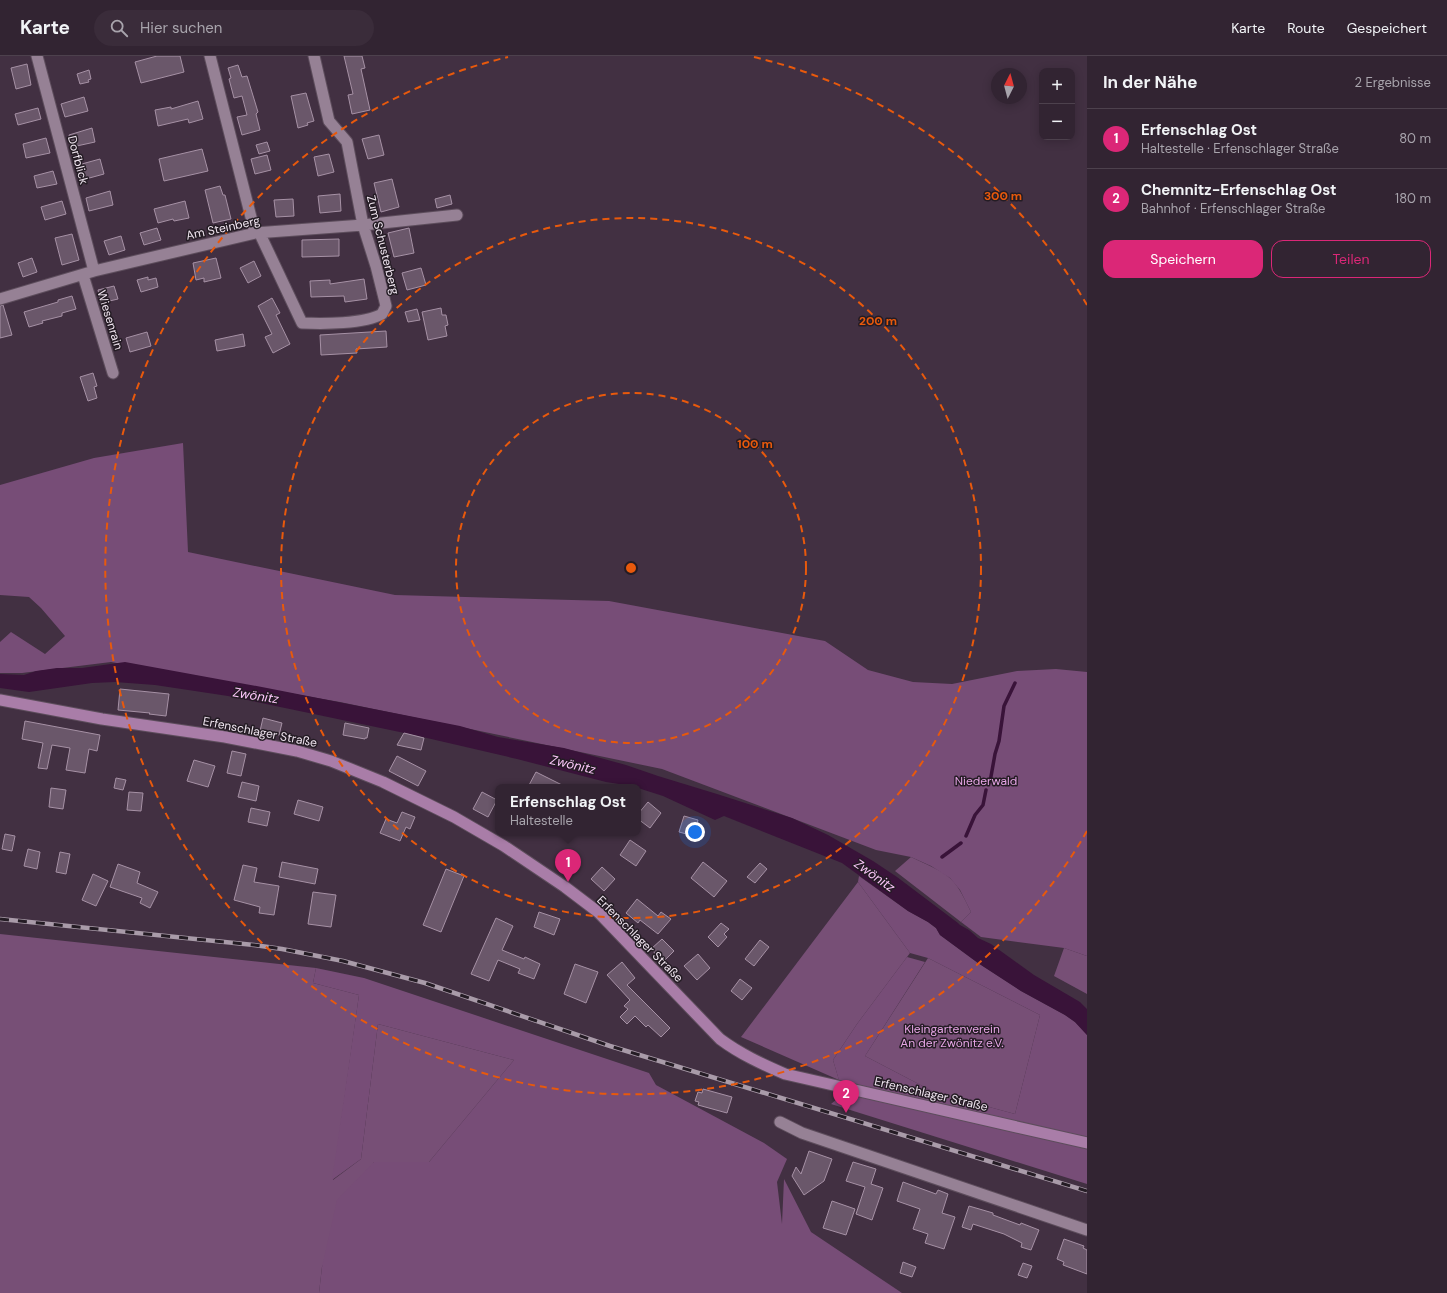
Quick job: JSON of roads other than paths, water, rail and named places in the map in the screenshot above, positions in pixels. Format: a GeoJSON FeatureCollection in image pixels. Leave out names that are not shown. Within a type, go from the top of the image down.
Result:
{"type":"FeatureCollection","features":[{"type":"Feature","properties":{"kind":"main road","name":"Erfenschlager Straße"},"geometry":{"type":"LineString","coordinates":[[0,700],[102,719],[225,737],[297,751],[331,761],[383,782],[454,818],[500,844],[565,887],[598,912],[720,1039],[732,1048],[762,1064],[785,1074],[1087,1142]]}},
{"type":"Feature","properties":{"kind":"street","name":"Dorfblick"},"geometry":{"type":"LineString","coordinates":[[37,56],[94,271]]}},
{"type":"Feature","properties":{"kind":"street","name":"Zum Schusterberg"},"geometry":{"type":"LineString","coordinates":[[210,56],[257,232],[302,323],[319,324],[373,319],[382,314],[386,306],[376,266],[363,225],[347,142],[329,122],[314,56]]}},
{"type":"Feature","properties":{"kind":"street","name":"Am Steinberg"},"geometry":{"type":"LineString","coordinates":[[0,299],[94,271],[257,232],[363,225],[457,215]]}},
{"type":"Feature","properties":{"kind":"street","name":"Wiesenrain"},"geometry":{"type":"LineString","coordinates":[[83,275],[113,373]]}},
{"type":"Feature","properties":{"kind":"street"},"geometry":{"type":"LineString","coordinates":[[780,1122],[802,1134],[1087,1230]]}},
{"type":"Feature","properties":{"kind":"water","name":"Zwönitz"},"geometry":{"type":"Polygon","coordinates":[[[125,662],[460,726],[498,737],[564,748],[626,765],[792,818],[828,835],[873,861],[897,877],[978,938],[991,944],[1034,975],[1080,1002],[1087,1009],[1087,1035],[1075,1022],[1021,991],[978,963],[940,935],[936,928],[928,922],[908,911],[842,863],[724,816],[715,820],[663,796],[641,789],[641,784],[619,784],[606,782],[414,735],[228,696],[155,685],[115,682],[92,683],[29,692],[0,688],[0,674],[24,675],[36,671],[57,668],[82,668],[125,662]]]}},
{"type":"Feature","properties":{"kind":"waterway"},"geometry":{"type":"LineString","coordinates":[[990,782],[999,741],[1004,706],[1015,683]]}},
{"type":"Feature","properties":{"kind":"waterway"},"geometry":{"type":"LineString","coordinates":[[966,836],[975,815],[983,805],[986,790]]}},
{"type":"Feature","properties":{"kind":"waterway"},"geometry":{"type":"LineString","coordinates":[[942,857],[961,843]]}},
{"type":"Feature","properties":{"kind":"railway"},"geometry":{"type":"LineString","coordinates":[[0,919],[254,945],[343,961],[425,983],[610,1046],[1087,1191]]}},
{"type":"Feature","properties":{"kind":"place","name":"Erfenschlag Ost"},"geometry":{"type":"Point","coordinates":[568,882]}},
{"type":"Feature","properties":{"kind":"place","name":"Chemnitz-Erfenschlag Ost"},"geometry":{"type":"Point","coordinates":[846,1113]}},
{"type":"Feature","properties":{"kind":"park label","name":"Niederwald"},"geometry":{"type":"Point","coordinates":[986,781]}},
{"type":"Feature","properties":{"kind":"park label","name":"Kleingartenverein An der Zwönitz e.V."},"geometry":{"type":"Point","coordinates":[952,1036]}}]}
